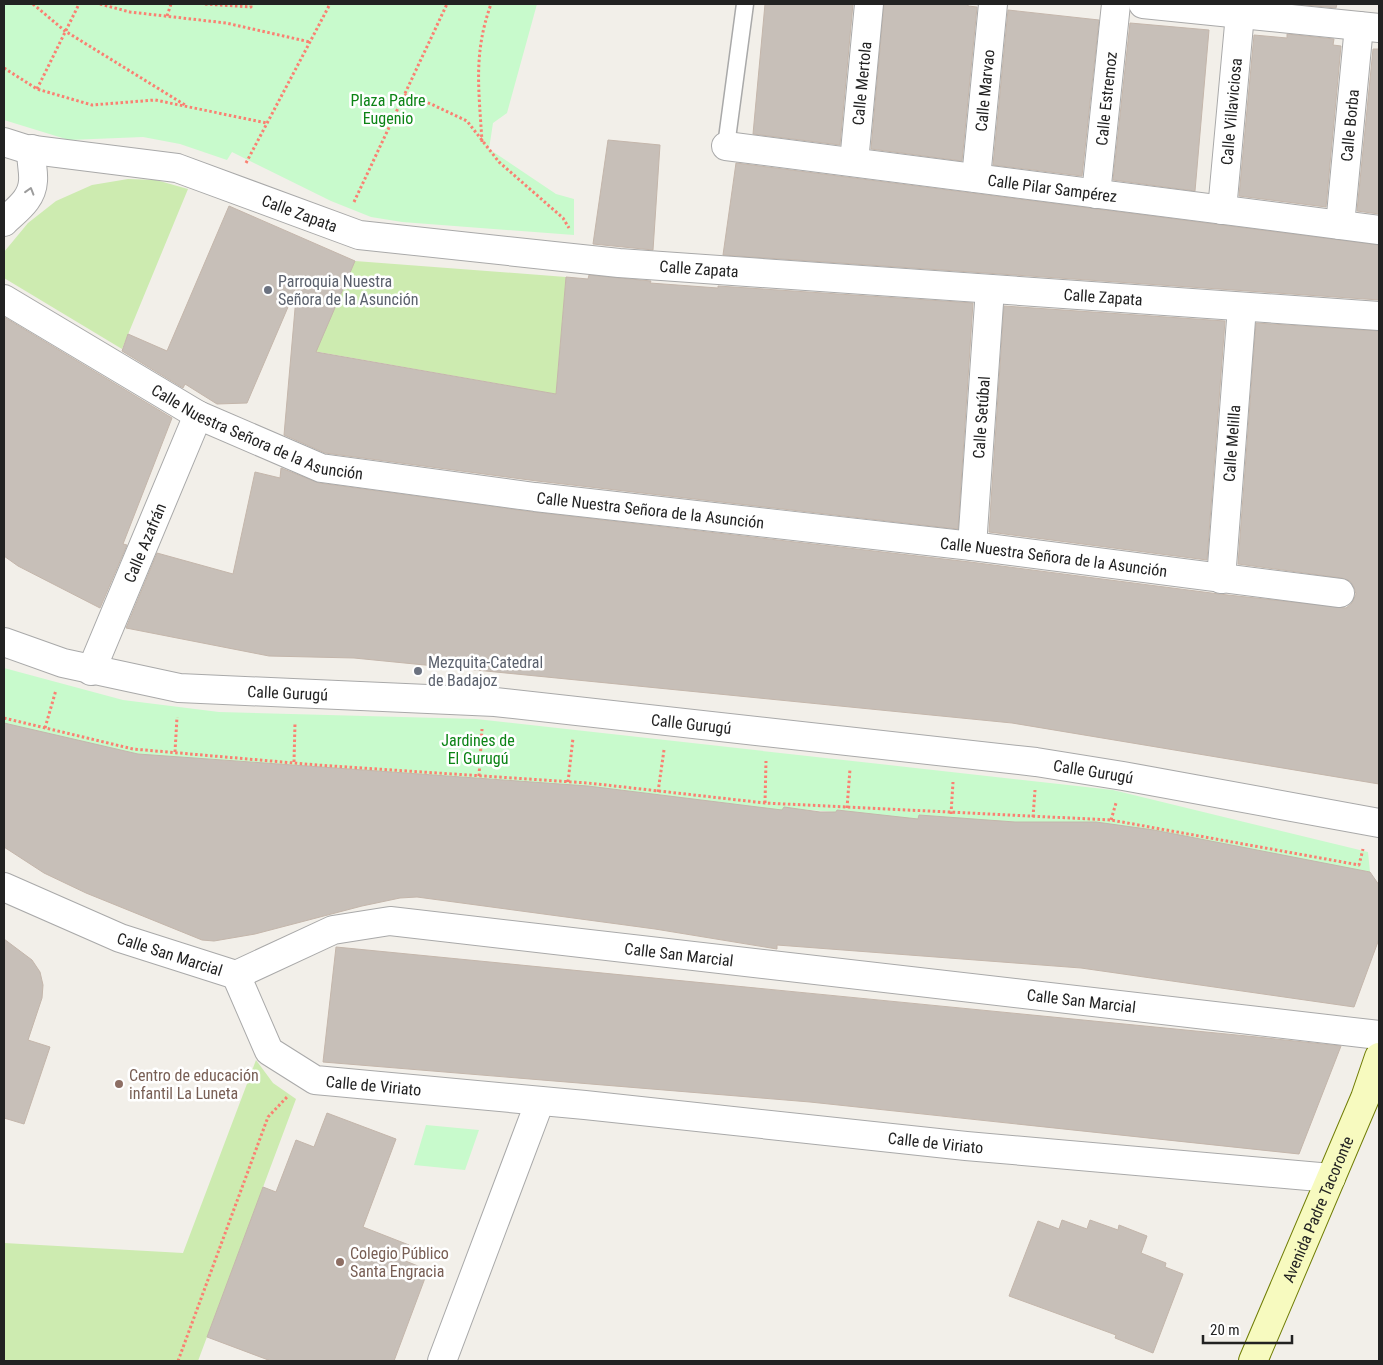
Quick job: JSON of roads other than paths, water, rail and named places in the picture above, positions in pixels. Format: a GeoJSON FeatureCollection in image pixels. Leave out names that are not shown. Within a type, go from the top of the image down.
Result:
{"type":"FeatureCollection","features":[{"type":"Feature","properties":{"kind":"main road","name":"Avenida Padre Tacoronte"},"geometry":{"type":"LineString","coordinates":[[1253,1361],[1366,1098],[1379,1057]]}},
{"type":"Feature","properties":{"kind":"street","name":"Calle Mertola"},"geometry":{"type":"LineString","coordinates":[[854,162],[869,4]]}},
{"type":"Feature","properties":{"kind":"street","name":"Calle Marvao"},"geometry":{"type":"LineString","coordinates":[[976,178],[993,4]]}},
{"type":"Feature","properties":{"kind":"street","name":"Calle Estremoz"},"geometry":{"type":"LineString","coordinates":[[1096,194],[1116,4]]}},
{"type":"Feature","properties":{"kind":"street"},"geometry":{"type":"LineString","coordinates":[[1143,4],[1369,27]]}},
{"type":"Feature","properties":{"kind":"street","name":"Calle Villaviciosa"},"geometry":{"type":"LineString","coordinates":[[1222,210],[1240,14]]}},
{"type":"Feature","properties":{"kind":"street","name":"Calle Borba"},"geometry":{"type":"LineString","coordinates":[[1340,225],[1369,27]]}},
{"type":"Feature","properties":{"kind":"street","name":"Calle Zapata"},"geometry":{"type":"LineString","coordinates":[[4,142],[32,150],[177,168],[359,235],[586,260],[1379,316]]}},
{"type":"Feature","properties":{"kind":"street","name":"Calle Pilar Sampérez"},"geometry":{"type":"LineString","coordinates":[[726,146],[1379,230]]}},
{"type":"Feature","properties":{"kind":"street"},"geometry":{"type":"LineString","coordinates":[[4,222],[29,198],[33,181],[32,150]]}},
{"type":"Feature","properties":{"kind":"street","name":"Calle Setúbal"},"geometry":{"type":"LineString","coordinates":[[972,546],[990,289]]}},
{"type":"Feature","properties":{"kind":"street","name":"Calle Nuestra Señora de la Asunción"},"geometry":{"type":"LineString","coordinates":[[4,299],[198,415],[322,468],[535,497],[972,546],[1340,593]]}},
{"type":"Feature","properties":{"kind":"street","name":"Calle Melilla"},"geometry":{"type":"LineString","coordinates":[[1221,579],[1242,307]]}},
{"type":"Feature","properties":{"kind":"street","name":"Calle Azafrán"},"geometry":{"type":"LineString","coordinates":[[91,671],[198,415]]}},
{"type":"Feature","properties":{"kind":"street","name":"Calle Gurugú"},"geometry":{"type":"LineString","coordinates":[[4,642],[91,671],[179,688],[495,702],[768,732],[1075,768],[1375,822]]}},
{"type":"Feature","properties":{"kind":"street","name":"Calle San Marcial"},"geometry":{"type":"LineString","coordinates":[[4,887],[120,938],[236,975],[333,930],[390,920],[1379,1035]]}},
{"type":"Feature","properties":{"kind":"street","name":"Calle de Viriato"},"geometry":{"type":"LineString","coordinates":[[236,975],[269,1051],[315,1080],[540,1101],[976,1147],[1331,1178]]}},
{"type":"Feature","properties":{"kind":"street"},"geometry":{"type":"LineString","coordinates":[[442,1361],[540,1101]]}},
{"type":"Feature","properties":{"kind":"lane"},"geometry":{"type":"LineString","coordinates":[[726,146],[745,4]]}},
{"type":"Feature","properties":{"kind":"place","name":"Parroquia Nuestra Señora de la Asunción"},"geometry":{"type":"Point","coordinates":[268,290]}},
{"type":"Feature","properties":{"kind":"place","name":"Mezquita-Catedral de Badajoz"},"geometry":{"type":"Point","coordinates":[418,671]}},
{"type":"Feature","properties":{"kind":"place","name":"Centro de educación infantil La Luneta"},"geometry":{"type":"Point","coordinates":[119,1084]}},
{"type":"Feature","properties":{"kind":"place","name":"Colegio Público Santa Engracia"},"geometry":{"type":"Point","coordinates":[340,1262]}},
{"type":"Feature","properties":{"kind":"park label","name":"Plaza Padre Eugenio"},"geometry":{"type":"Point","coordinates":[388,109]}},
{"type":"Feature","properties":{"kind":"park label","name":"Jardines de El Gurugú"},"geometry":{"type":"Point","coordinates":[478,749]}}]}
